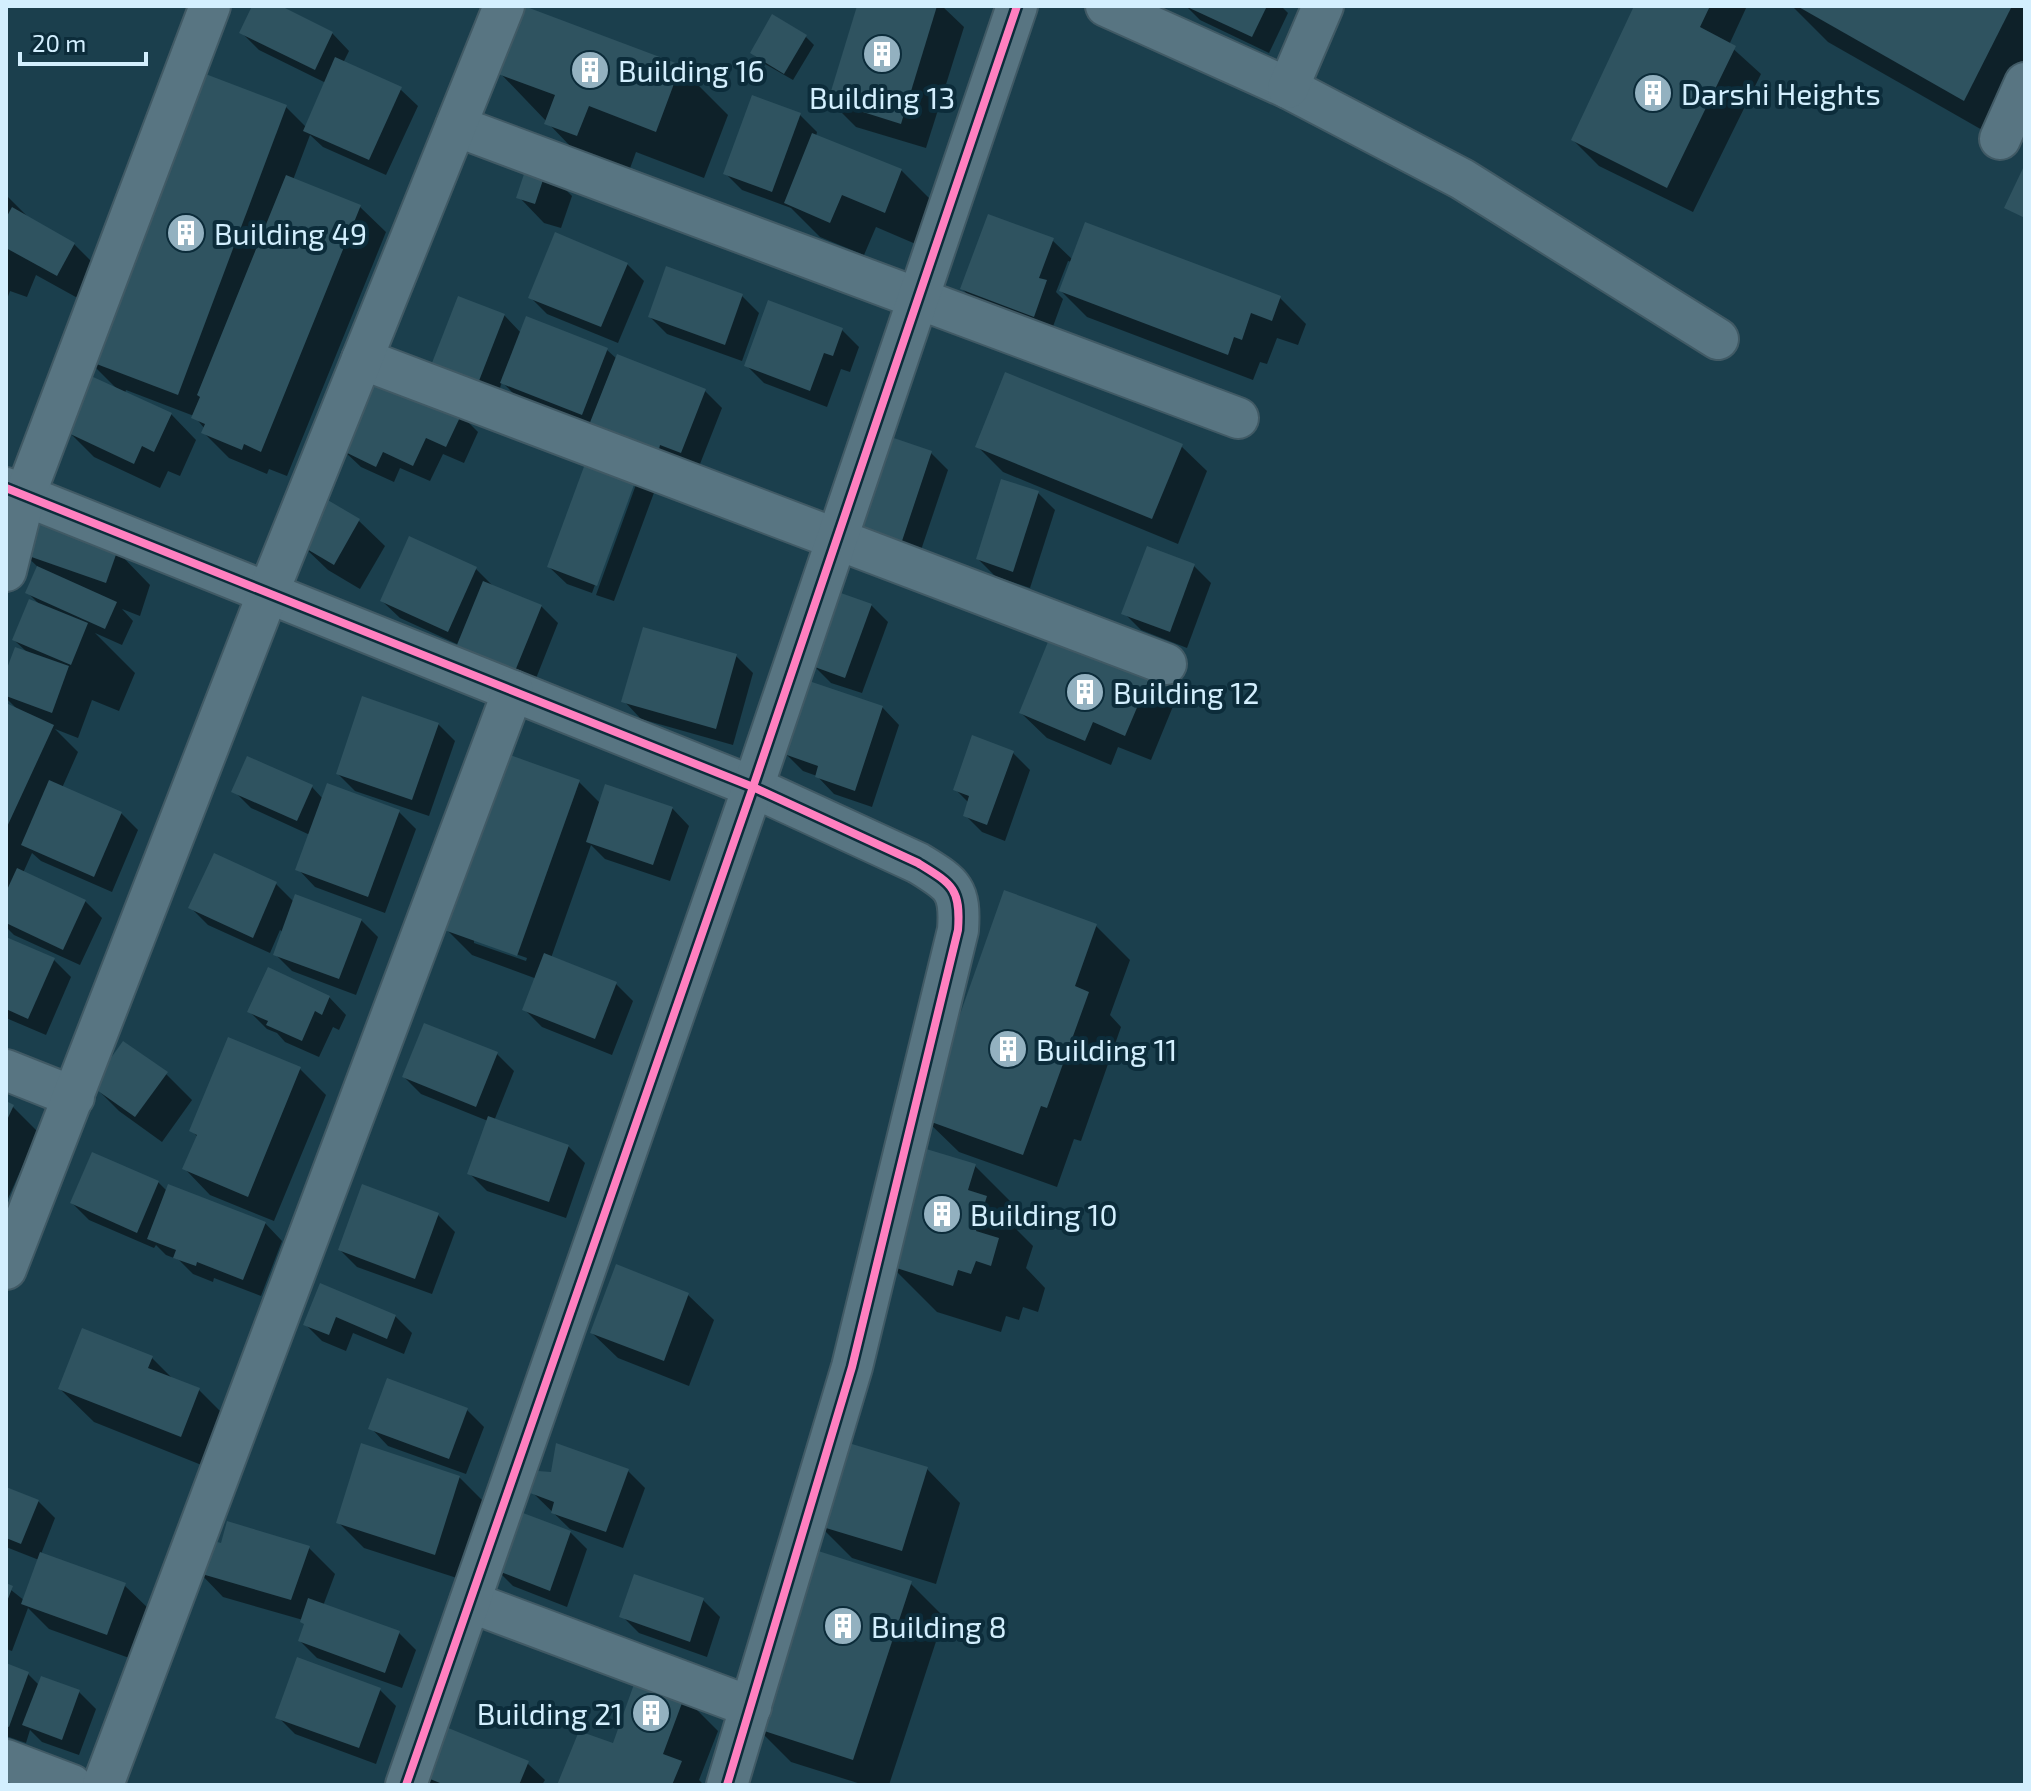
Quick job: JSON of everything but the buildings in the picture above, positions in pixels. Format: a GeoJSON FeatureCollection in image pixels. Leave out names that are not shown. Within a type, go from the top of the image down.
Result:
{"type":"FeatureCollection","features":[{"type":"Feature","properties":{"kind":"street"},"geometry":{"type":"LineString","coordinates":[[6,571],[16,492],[210,6]]}},
{"type":"Feature","properties":{"kind":"street"},"geometry":{"type":"LineString","coordinates":[[6,1269],[268,593],[504,6]]}},
{"type":"Feature","properties":{"kind":"street"},"geometry":{"type":"LineString","coordinates":[[406,1785],[753,787],[1017,6]]}},
{"type":"Feature","properties":{"kind":"street"},"geometry":{"type":"LineString","coordinates":[[1106,6],[1288,88],[1462,179],[1718,339]]}},
{"type":"Feature","properties":{"kind":"street"},"geometry":{"type":"LineString","coordinates":[[1288,88],[1323,6]]}},
{"type":"Feature","properties":{"kind":"street"},"geometry":{"type":"LineString","coordinates":[[2000,139],[2025,83]]}},
{"type":"Feature","properties":{"kind":"street"},"geometry":{"type":"LineString","coordinates":[[456,126],[1238,418]]}},
{"type":"Feature","properties":{"kind":"street"},"geometry":{"type":"LineString","coordinates":[[362,359],[1166,664]]}},
{"type":"Feature","properties":{"kind":"street"},"geometry":{"type":"LineString","coordinates":[[16,492],[753,787],[918,863],[942,878],[956,893],[960,906],[958,930],[852,1367],[727,1785]]}},
{"type":"Feature","properties":{"kind":"street"},"geometry":{"type":"LineString","coordinates":[[103,1785],[513,691]]}},
{"type":"Feature","properties":{"kind":"street"},"geometry":{"type":"LineString","coordinates":[[6,1070],[74,1097]]}},
{"type":"Feature","properties":{"kind":"street"},"geometry":{"type":"LineString","coordinates":[[470,1602],[751,1707]]}},
{"type":"Feature","properties":{"kind":"street"},"geometry":{"type":"LineString","coordinates":[[6,1760],[72,1785]]}},
{"type":"Feature","properties":{"kind":"cycle path"},"geometry":{"type":"LineString","coordinates":[[406,1785],[753,787],[1017,6]]}},
{"type":"Feature","properties":{"kind":"cycle path"},"geometry":{"type":"LineString","coordinates":[[6,488],[753,787],[918,863],[946,882],[956,896],[958,930],[852,1367],[727,1785]]}},
{"type":"Feature","properties":{"kind":"place","name":"Building 13"},"geometry":{"type":"Point","coordinates":[882,54]}},
{"type":"Feature","properties":{"kind":"place","name":"Building 16"},"geometry":{"type":"Point","coordinates":[590,70]}},
{"type":"Feature","properties":{"kind":"place","name":"Darshi Heights"},"geometry":{"type":"Point","coordinates":[1653,93]}},
{"type":"Feature","properties":{"kind":"place","name":"Building 49"},"geometry":{"type":"Point","coordinates":[186,233]}},
{"type":"Feature","properties":{"kind":"place","name":"Building 12"},"geometry":{"type":"Point","coordinates":[1085,692]}},
{"type":"Feature","properties":{"kind":"place","name":"Building 11"},"geometry":{"type":"Point","coordinates":[1008,1049]}},
{"type":"Feature","properties":{"kind":"place","name":"Building 10"},"geometry":{"type":"Point","coordinates":[942,1214]}},
{"type":"Feature","properties":{"kind":"place","name":"Building 8"},"geometry":{"type":"Point","coordinates":[843,1626]}},
{"type":"Feature","properties":{"kind":"place","name":"Building 21"},"geometry":{"type":"Point","coordinates":[651,1713]}}]}
